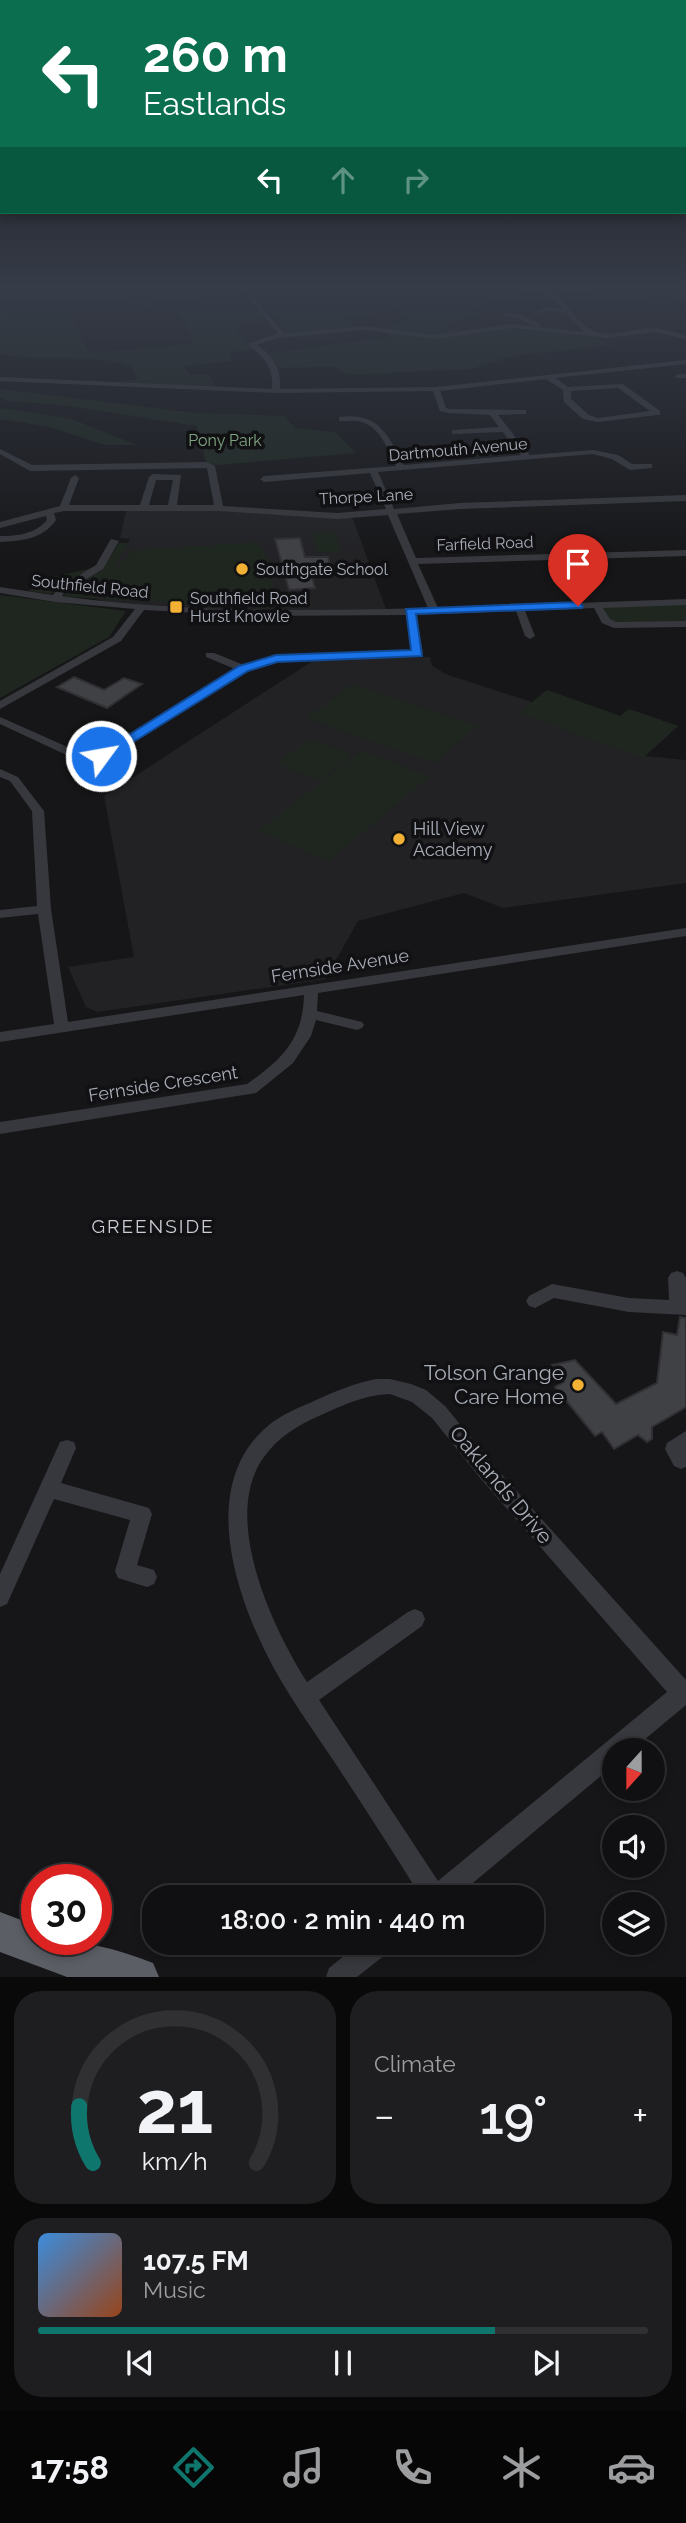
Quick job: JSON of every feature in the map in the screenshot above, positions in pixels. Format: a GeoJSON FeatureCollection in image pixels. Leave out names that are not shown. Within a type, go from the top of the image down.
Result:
{"type":"FeatureCollection","features":[{"type":"Feature","properties":{"kind":"highway"},"geometry":{"type":"LineString","coordinates":[[0,1932],[88,1969],[139,1977]]}},
{"type":"Feature","properties":{"kind":"street"},"geometry":{"type":"LineString","coordinates":[[6,379],[276,391],[436,389],[526,379]]}},
{"type":"Feature","properties":{"kind":"street"},"geometry":{"type":"LineString","coordinates":[[276,391],[278,379]]}},
{"type":"Feature","properties":{"kind":"street"},"geometry":{"type":"LineString","coordinates":[[551,379],[567,389],[620,386],[657,413],[607,420],[586,417],[567,400],[567,389]]}},
{"type":"Feature","properties":{"kind":"street"},"geometry":{"type":"LineString","coordinates":[[436,389],[443,409],[448,411],[523,412]]}},
{"type":"Feature","properties":{"kind":"street"},"geometry":{"type":"LineString","coordinates":[[492,413],[527,457]]}},
{"type":"Feature","properties":{"kind":"street"},"geometry":{"type":"LineString","coordinates":[[342,419],[360,417],[373,422],[402,468]]}},
{"type":"Feature","properties":{"kind":"street"},"geometry":{"type":"LineString","coordinates":[[455,432],[506,429]]}},
{"type":"Feature","properties":{"kind":"street"},"geometry":{"type":"LineString","coordinates":[[0,451],[30,468],[211,466],[219,508]]}},
{"type":"Feature","properties":{"kind":"street","name":"Dartmouth Avenue"},"geometry":{"type":"LineString","coordinates":[[264,479],[593,452],[615,457],[630,467],[649,466]]}},
{"type":"Feature","properties":{"kind":"street"},"geometry":{"type":"LineString","coordinates":[[610,469],[630,467]]}},
{"type":"Feature","properties":{"kind":"street"},"geometry":{"type":"LineString","coordinates":[[373,470],[434,610]]}},
{"type":"Feature","properties":{"kind":"street"},"geometry":{"type":"LineString","coordinates":[[144,507],[153,477],[174,475],[178,477],[172,508]]}},
{"type":"Feature","properties":{"kind":"street"},"geometry":{"type":"LineString","coordinates":[[64,508],[75,478]]}},
{"type":"Feature","properties":{"kind":"street","name":"Thorpe Lane"},"geometry":{"type":"LineString","coordinates":[[3,520],[64,508],[219,508],[337,516],[391,510],[686,498]]}},
{"type":"Feature","properties":{"kind":"street"},"geometry":{"type":"LineString","coordinates":[[0,539],[27,536],[44,529],[52,520],[48,511]]}},
{"type":"Feature","properties":{"kind":"street"},"geometry":{"type":"LineString","coordinates":[[55,599],[61,590],[100,567],[114,541]]}},
{"type":"Feature","properties":{"kind":"street","name":"Farfield Road"},"geometry":{"type":"LineString","coordinates":[[411,561],[686,553]]}},
{"type":"Feature","properties":{"kind":"street","name":"Southfield Road"},"geometry":{"type":"LineString","coordinates":[[0,590],[141,608],[249,613],[686,602]]}},
{"type":"Feature","properties":{"kind":"street"},"geometry":{"type":"LineString","coordinates":[[597,605],[606,621],[614,625],[686,624]]}},
{"type":"Feature","properties":{"kind":"street"},"geometry":{"type":"LineString","coordinates":[[519,607],[530,636]]}},
{"type":"Feature","properties":{"kind":"street"},"geometry":{"type":"LineString","coordinates":[[0,706],[117,639],[141,608]]}},
{"type":"Feature","properties":{"kind":"street"},"geometry":{"type":"LineString","coordinates":[[0,720],[89,759],[101,756],[243,668],[276,659],[418,653],[410,611]]}},
{"type":"Feature","properties":{"kind":"street"},"geometry":{"type":"LineString","coordinates":[[210,655],[243,668]]}},
{"type":"Feature","properties":{"kind":"street"},"geometry":{"type":"LineString","coordinates":[[0,773],[14,779],[38,811],[44,909],[62,1027]]}},
{"type":"Feature","properties":{"kind":"street"},"geometry":{"type":"LineString","coordinates":[[0,914],[44,909]]}},
{"type":"Feature","properties":{"kind":"street","name":"Fernside Avenue"},"geometry":{"type":"LineString","coordinates":[[0,1037],[686,932]]}},
{"type":"Feature","properties":{"kind":"street","name":"Fernside Crescent"},"geometry":{"type":"LineString","coordinates":[[0,1128],[251,1089],[281,1069],[297,1049],[313,1015],[312,989]]}},
{"type":"Feature","properties":{"kind":"street"},"geometry":{"type":"LineString","coordinates":[[313,1015],[357,1025]]}},
{"type":"Feature","properties":{"kind":"street"},"geometry":{"type":"LineString","coordinates":[[535,1301],[552,1292],[629,1305],[682,1308],[677,1278]]}},
{"type":"Feature","properties":{"kind":"street","name":"Oaklands Drive"},"geometry":{"type":"LineString","coordinates":[[428,1885],[305,1697],[264,1626],[246,1570],[237,1520],[242,1474],[262,1443],[298,1416],[377,1384],[398,1387],[419,1396],[442,1415],[477,1460],[684,1693]]}},
{"type":"Feature","properties":{"kind":"street"},"geometry":{"type":"LineString","coordinates":[[681,1460],[674,1449],[686,1439]]}},
{"type":"Feature","properties":{"kind":"street"},"geometry":{"type":"LineString","coordinates":[[0,1596],[67,1448]]}},
{"type":"Feature","properties":{"kind":"street"},"geometry":{"type":"LineString","coordinates":[[49,1489],[142,1514],[125,1571],[148,1577]]}},
{"type":"Feature","properties":{"kind":"street"},"geometry":{"type":"LineString","coordinates":[[305,1697],[415,1619]]}},
{"type":"Feature","properties":{"kind":"street"},"geometry":{"type":"LineString","coordinates":[[451,1885],[684,1693]]}},
{"type":"Feature","properties":{"kind":"street"},"geometry":{"type":"LineString","coordinates":[[338,1977],[365,1955]]}},
{"type":"Feature","properties":{"kind":"shaded area","name":"Southgate School"},"geometry":{"type":"Polygon","coordinates":[[[127,507],[351,514],[387,612],[140,609],[95,599],[130,539],[120,538],[127,507]]]}},
{"type":"Feature","properties":{"kind":"shaded area","name":"Hill View Academy"},"geometry":{"type":"Polygon","coordinates":[[[430,657],[432,666],[448,675],[532,702],[547,690],[620,716],[629,709],[678,726],[645,756],[686,760],[686,883],[503,908],[464,893],[358,921],[336,960],[320,963],[326,979],[97,1012],[86,1007],[68,967],[134,957],[104,796],[314,660],[430,657]]]}},
{"type":"Feature","properties":{"kind":"green space"},"geometry":{"type":"Polygon","coordinates":[[[136,379],[211,379],[216,389],[116,382],[136,379]]]}},
{"type":"Feature","properties":{"kind":"green space","name":"Pony Park"},"geometry":{"type":"Polygon","coordinates":[[[0,389],[195,413],[284,416],[295,428],[335,432],[356,453],[217,465],[206,463],[197,426],[62,405],[8,401],[0,398],[0,389]]]}},
{"type":"Feature","properties":{"kind":"green space"},"geometry":{"type":"Polygon","coordinates":[[[0,408],[69,418],[137,445],[105,445],[50,427],[0,419],[0,408]]]}},
{"type":"Feature","properties":{"kind":"green space"},"geometry":{"type":"Polygon","coordinates":[[[334,531],[342,551],[318,553],[311,533],[334,531]]]}},
{"type":"Feature","properties":{"kind":"green space"},"geometry":{"type":"Polygon","coordinates":[[[261,542],[260,547],[268,558],[272,575],[273,608],[105,599],[102,596],[103,587],[95,599],[64,596],[66,590],[102,569],[119,543],[128,543],[112,572],[134,550],[261,542]]]}},
{"type":"Feature","properties":{"kind":"green space"},"geometry":{"type":"Polygon","coordinates":[[[96,567],[51,594],[28,591],[49,578],[96,567]]]}},
{"type":"Feature","properties":{"kind":"green space"},"geometry":{"type":"Polygon","coordinates":[[[0,595],[126,611],[109,637],[0,698],[0,595]]]}},
{"type":"Feature","properties":{"kind":"green space"},"geometry":{"type":"Polygon","coordinates":[[[686,603],[686,624],[614,625],[597,605],[686,603]]]}},
{"type":"Feature","properties":{"kind":"green space"},"geometry":{"type":"Polygon","coordinates":[[[352,684],[477,726],[434,763],[307,718],[352,684]]]}},
{"type":"Feature","properties":{"kind":"green space"},"geometry":{"type":"Polygon","coordinates":[[[547,690],[620,716],[629,709],[678,726],[643,758],[519,713],[547,690]]]}},
{"type":"Feature","properties":{"kind":"green space"},"geometry":{"type":"Polygon","coordinates":[[[309,739],[352,755],[321,780],[277,764],[309,739]]]}},
{"type":"Feature","properties":{"kind":"green space"},"geometry":{"type":"Polygon","coordinates":[[[361,751],[430,776],[329,861],[258,831],[361,751]]]}},
{"type":"Feature","properties":{"kind":"building","name":"Southgate School"},"geometry":{"type":"Polygon","coordinates":[[[300,538],[305,557],[328,557],[331,568],[310,570],[315,588],[289,590],[275,539],[300,538]]]}},
{"type":"Feature","properties":{"kind":"building"},"geometry":{"type":"Polygon","coordinates":[[[74,677],[104,690],[124,678],[142,684],[107,708],[57,687],[74,677]]]}},
{"type":"Feature","properties":{"kind":"building","name":"Tolson Grange Care Home"},"geometry":{"type":"Polygon","coordinates":[[[680,1317],[686,1318],[686,1407],[652,1427],[652,1439],[647,1442],[638,1435],[614,1449],[602,1432],[595,1436],[555,1387],[564,1382],[552,1365],[575,1360],[616,1404],[657,1383],[663,1332],[677,1335],[680,1317]]]}},
{"type":"Feature","properties":{"kind":"place","name":"Southgate School"},"geometry":{"type":"Point","coordinates":[242,569]}},
{"type":"Feature","properties":{"kind":"place","name":"Southfield Road Hurst Knowle"},"geometry":{"type":"Point","coordinates":[176,607]}},
{"type":"Feature","properties":{"kind":"place","name":"Hill View Academy"},"geometry":{"type":"Point","coordinates":[399,839]}},
{"type":"Feature","properties":{"kind":"place","name":"Tolson Grange Care Home"},"geometry":{"type":"Point","coordinates":[578,1385]}},
{"type":"Feature","properties":{"kind":"district","name":"GREENSIDE"},"geometry":{"type":"Point","coordinates":[153,1226]}},
{"type":"Feature","properties":{"kind":"route"},"geometry":{"type":"LineString","coordinates":[[101,756],[243,668],[276,659],[418,653],[410,611],[578,606]]}}]}
